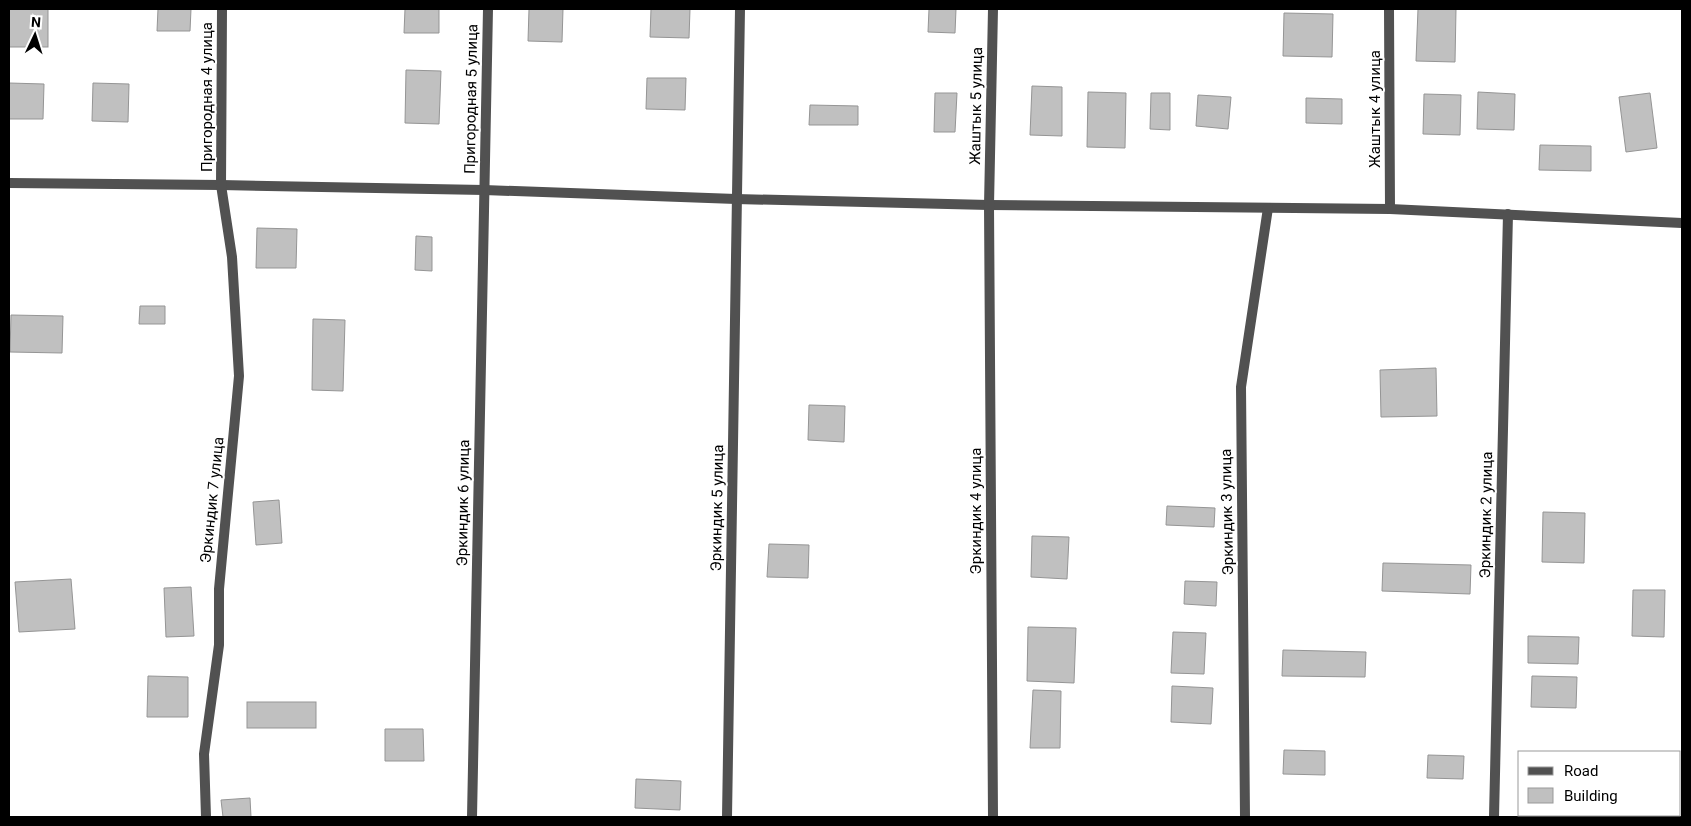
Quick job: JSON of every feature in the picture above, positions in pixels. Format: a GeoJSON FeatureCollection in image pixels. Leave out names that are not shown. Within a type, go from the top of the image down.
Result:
{"type":"FeatureCollection","features":[{"type":"Feature","properties":{"kind":"street","name":"Пригородная 4 улица"},"geometry":{"type":"LineString","coordinates":[[221,185],[222,9]]}},
{"type":"Feature","properties":{"kind":"street","name":"Пригородная 5 улица"},"geometry":{"type":"LineString","coordinates":[[484,190],[488,9]]}},
{"type":"Feature","properties":{"kind":"street","name":"Эркиндик 5 улица"},"geometry":{"type":"LineString","coordinates":[[727,817],[740,9]]}},
{"type":"Feature","properties":{"kind":"street","name":"Жаштык 5 улица"},"geometry":{"type":"LineString","coordinates":[[989,205],[994,9]]}},
{"type":"Feature","properties":{"kind":"street","name":"Жаштык 4 улица"},"geometry":{"type":"LineString","coordinates":[[1389,9],[1390,209]]}},
{"type":"Feature","properties":{"kind":"street"},"geometry":{"type":"LineString","coordinates":[[9,183],[484,190],[736,199],[989,205],[1390,209],[1682,223]]}},
{"type":"Feature","properties":{"kind":"street","name":"Эркиндик 7 улица"},"geometry":{"type":"LineString","coordinates":[[206,817],[204,754],[219,645],[218,588],[239,376],[232,257],[221,185]]}},
{"type":"Feature","properties":{"kind":"street","name":"Эркиндик 6 улица"},"geometry":{"type":"LineString","coordinates":[[472,817],[484,190]]}},
{"type":"Feature","properties":{"kind":"street","name":"Эркиндик 4 улица"},"geometry":{"type":"LineString","coordinates":[[989,205],[993,817]]}},
{"type":"Feature","properties":{"kind":"street","name":"Эркиндик 3 улица"},"geometry":{"type":"LineString","coordinates":[[1246,817],[1241,387],[1268,208]]}},
{"type":"Feature","properties":{"kind":"street","name":"Эркиндик 2 улица"},"geometry":{"type":"LineString","coordinates":[[1494,817],[1508,214]]}},
{"type":"Feature","properties":{"kind":"building"},"geometry":{"type":"Polygon","coordinates":[[[9,9],[48,9],[48,47],[9,47],[9,9]]]}},
{"type":"Feature","properties":{"kind":"building"},"geometry":{"type":"Polygon","coordinates":[[[158,9],[191,9],[190,31],[157,31],[158,9]]]}},
{"type":"Feature","properties":{"kind":"building"},"geometry":{"type":"Polygon","coordinates":[[[405,9],[439,9],[439,33],[404,33],[405,9]]]}},
{"type":"Feature","properties":{"kind":"building"},"geometry":{"type":"Polygon","coordinates":[[[529,9],[563,9],[562,42],[528,41],[529,9]]]}},
{"type":"Feature","properties":{"kind":"building"},"geometry":{"type":"Polygon","coordinates":[[[651,9],[690,9],[689,38],[650,37],[651,9]]]}},
{"type":"Feature","properties":{"kind":"building"},"geometry":{"type":"Polygon","coordinates":[[[929,9],[956,9],[955,33],[928,32],[929,9]]]}},
{"type":"Feature","properties":{"kind":"building"},"geometry":{"type":"Polygon","coordinates":[[[1418,9],[1456,9],[1455,62],[1416,61],[1418,9]]]}},
{"type":"Feature","properties":{"kind":"building"},"geometry":{"type":"Polygon","coordinates":[[[1284,13],[1333,14],[1332,57],[1283,56],[1284,13]]]}},
{"type":"Feature","properties":{"kind":"building"},"geometry":{"type":"Polygon","coordinates":[[[406,70],[441,71],[439,124],[405,123],[406,70]]]}},
{"type":"Feature","properties":{"kind":"building"},"geometry":{"type":"Polygon","coordinates":[[[647,78],[686,78],[685,110],[646,109],[647,78]]]}},
{"type":"Feature","properties":{"kind":"building"},"geometry":{"type":"Polygon","coordinates":[[[9,83],[44,84],[43,119],[9,119],[9,83]]]}},
{"type":"Feature","properties":{"kind":"building"},"geometry":{"type":"Polygon","coordinates":[[[93,83],[129,84],[128,122],[92,121],[93,83]]]}},
{"type":"Feature","properties":{"kind":"building"},"geometry":{"type":"Polygon","coordinates":[[[1032,86],[1062,87],[1062,136],[1030,135],[1032,86]]]}},
{"type":"Feature","properties":{"kind":"building"},"geometry":{"type":"Polygon","coordinates":[[[1088,92],[1126,93],[1125,148],[1087,147],[1088,92]]]}},
{"type":"Feature","properties":{"kind":"building"},"geometry":{"type":"Polygon","coordinates":[[[1478,92],[1515,94],[1514,130],[1477,129],[1478,92]]]}},
{"type":"Feature","properties":{"kind":"building"},"geometry":{"type":"Polygon","coordinates":[[[935,93],[957,93],[955,132],[934,132],[935,93]]]}},
{"type":"Feature","properties":{"kind":"building"},"geometry":{"type":"Polygon","coordinates":[[[1151,93],[1170,93],[1170,130],[1150,129],[1151,93]]]}},
{"type":"Feature","properties":{"kind":"building"},"geometry":{"type":"Polygon","coordinates":[[[1650,93],[1657,148],[1626,152],[1619,97],[1650,93]]]}},
{"type":"Feature","properties":{"kind":"building"},"geometry":{"type":"Polygon","coordinates":[[[1424,94],[1461,95],[1460,135],[1423,134],[1424,94]]]}},
{"type":"Feature","properties":{"kind":"building"},"geometry":{"type":"Polygon","coordinates":[[[1198,95],[1231,97],[1228,129],[1196,126],[1198,95]]]}},
{"type":"Feature","properties":{"kind":"building"},"geometry":{"type":"Polygon","coordinates":[[[1306,98],[1342,99],[1342,124],[1306,123],[1306,98]]]}},
{"type":"Feature","properties":{"kind":"building"},"geometry":{"type":"Polygon","coordinates":[[[810,105],[858,106],[858,125],[809,125],[810,105]]]}},
{"type":"Feature","properties":{"kind":"building"},"geometry":{"type":"Polygon","coordinates":[[[1540,145],[1591,146],[1591,171],[1539,170],[1540,145]]]}},
{"type":"Feature","properties":{"kind":"building"},"geometry":{"type":"Polygon","coordinates":[[[257,228],[297,229],[296,268],[256,268],[257,228]]]}},
{"type":"Feature","properties":{"kind":"building"},"geometry":{"type":"Polygon","coordinates":[[[416,236],[432,237],[432,271],[415,270],[416,236]]]}},
{"type":"Feature","properties":{"kind":"building"},"geometry":{"type":"Polygon","coordinates":[[[140,306],[165,306],[165,324],[139,324],[140,306]]]}},
{"type":"Feature","properties":{"kind":"building"},"geometry":{"type":"Polygon","coordinates":[[[11,315],[63,316],[62,353],[10,352],[11,315]]]}},
{"type":"Feature","properties":{"kind":"building"},"geometry":{"type":"Polygon","coordinates":[[[313,319],[345,320],[343,391],[312,390],[313,319]]]}},
{"type":"Feature","properties":{"kind":"building"},"geometry":{"type":"Polygon","coordinates":[[[1436,368],[1437,416],[1381,417],[1380,370],[1436,368]]]}},
{"type":"Feature","properties":{"kind":"building"},"geometry":{"type":"Polygon","coordinates":[[[809,405],[845,406],[844,442],[808,440],[809,405]]]}},
{"type":"Feature","properties":{"kind":"building"},"geometry":{"type":"Polygon","coordinates":[[[279,500],[282,543],[256,545],[253,502],[279,500]]]}},
{"type":"Feature","properties":{"kind":"building"},"geometry":{"type":"Polygon","coordinates":[[[1167,506],[1215,508],[1214,527],[1166,525],[1167,506]]]}},
{"type":"Feature","properties":{"kind":"building"},"geometry":{"type":"Polygon","coordinates":[[[1543,512],[1585,513],[1584,563],[1542,562],[1543,512]]]}},
{"type":"Feature","properties":{"kind":"building"},"geometry":{"type":"Polygon","coordinates":[[[1032,536],[1069,537],[1067,579],[1031,577],[1032,536]]]}},
{"type":"Feature","properties":{"kind":"building"},"geometry":{"type":"Polygon","coordinates":[[[769,544],[809,545],[808,578],[767,577],[769,544]]]}},
{"type":"Feature","properties":{"kind":"building"},"geometry":{"type":"Polygon","coordinates":[[[1383,563],[1471,565],[1470,594],[1382,591],[1383,563]]]}},
{"type":"Feature","properties":{"kind":"building"},"geometry":{"type":"Polygon","coordinates":[[[71,579],[75,629],[19,632],[15,582],[71,579]]]}},
{"type":"Feature","properties":{"kind":"building"},"geometry":{"type":"Polygon","coordinates":[[[1185,581],[1217,582],[1216,606],[1184,604],[1185,581]]]}},
{"type":"Feature","properties":{"kind":"building"},"geometry":{"type":"Polygon","coordinates":[[[191,587],[194,636],[166,637],[164,588],[191,587]]]}},
{"type":"Feature","properties":{"kind":"building"},"geometry":{"type":"Polygon","coordinates":[[[1633,590],[1665,590],[1664,637],[1632,636],[1633,590]]]}},
{"type":"Feature","properties":{"kind":"building"},"geometry":{"type":"Polygon","coordinates":[[[1028,627],[1076,628],[1074,683],[1027,681],[1028,627]]]}},
{"type":"Feature","properties":{"kind":"building"},"geometry":{"type":"Polygon","coordinates":[[[1173,632],[1206,633],[1204,674],[1171,673],[1173,632]]]}},
{"type":"Feature","properties":{"kind":"building"},"geometry":{"type":"Polygon","coordinates":[[[1528,636],[1579,637],[1578,664],[1528,663],[1528,636]]]}},
{"type":"Feature","properties":{"kind":"building"},"geometry":{"type":"Polygon","coordinates":[[[1283,650],[1366,652],[1365,677],[1282,676],[1283,650]]]}},
{"type":"Feature","properties":{"kind":"building"},"geometry":{"type":"Polygon","coordinates":[[[148,676],[188,677],[188,717],[147,717],[148,676]]]}},
{"type":"Feature","properties":{"kind":"building"},"geometry":{"type":"Polygon","coordinates":[[[1532,676],[1577,677],[1576,708],[1531,707],[1532,676]]]}},
{"type":"Feature","properties":{"kind":"building"},"geometry":{"type":"Polygon","coordinates":[[[1172,686],[1213,688],[1211,724],[1171,722],[1172,686]]]}},
{"type":"Feature","properties":{"kind":"building"},"geometry":{"type":"Polygon","coordinates":[[[1033,690],[1061,691],[1060,748],[1030,748],[1033,690]]]}},
{"type":"Feature","properties":{"kind":"building"},"geometry":{"type":"Polygon","coordinates":[[[247,702],[316,702],[316,728],[247,728],[247,702]]]}},
{"type":"Feature","properties":{"kind":"building"},"geometry":{"type":"Polygon","coordinates":[[[385,729],[423,729],[424,761],[385,761],[385,729]]]}},
{"type":"Feature","properties":{"kind":"building"},"geometry":{"type":"Polygon","coordinates":[[[1284,750],[1325,751],[1325,775],[1283,774],[1284,750]]]}},
{"type":"Feature","properties":{"kind":"building"},"geometry":{"type":"Polygon","coordinates":[[[1428,755],[1464,756],[1463,779],[1427,778],[1428,755]]]}},
{"type":"Feature","properties":{"kind":"building"},"geometry":{"type":"Polygon","coordinates":[[[636,779],[681,781],[680,810],[635,808],[636,779]]]}},
{"type":"Feature","properties":{"kind":"building"},"geometry":{"type":"Polygon","coordinates":[[[250,798],[251,817],[223,817],[221,800],[250,798]]]}}]}
